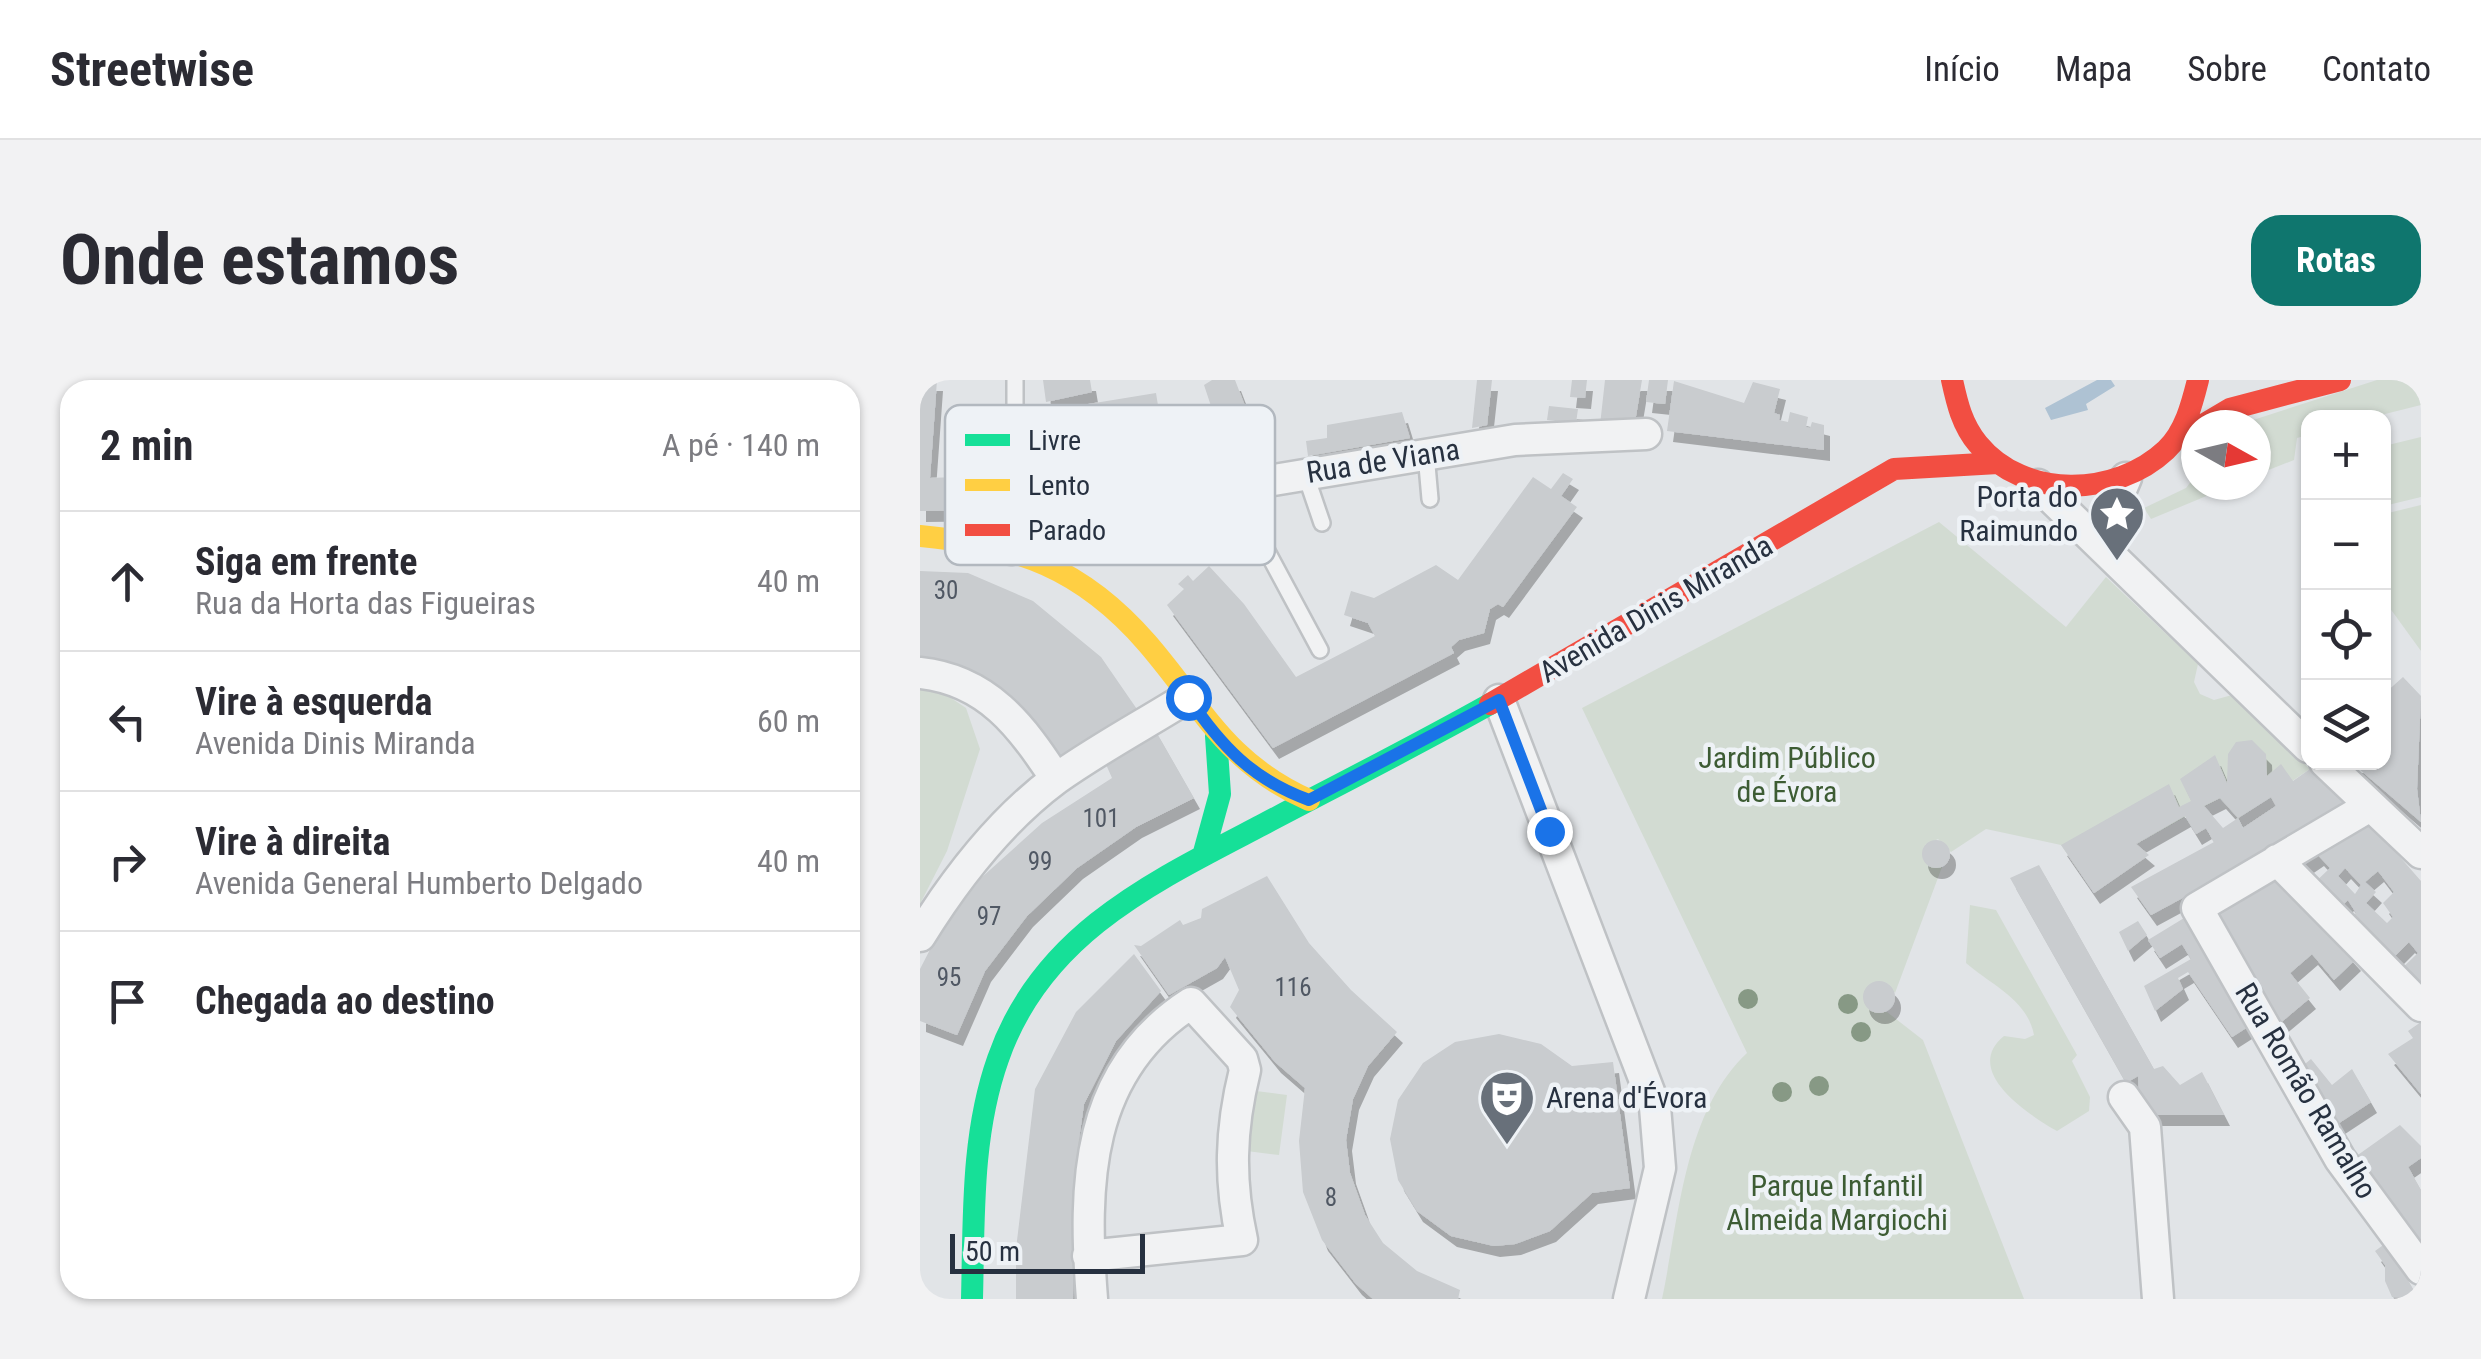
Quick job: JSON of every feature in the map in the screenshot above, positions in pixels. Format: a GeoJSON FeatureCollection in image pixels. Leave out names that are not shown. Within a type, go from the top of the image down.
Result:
{"type":"FeatureCollection","features":[{"type":"Feature","properties":{"kind":"main road"},"geometry":{"type":"LineString","coordinates":[[2170,444],[2190,413],[2198,380]]}},
{"type":"Feature","properties":{"kind":"main road"},"geometry":{"type":"LineString","coordinates":[[2269,380],[2329,384]]}},
{"type":"Feature","properties":{"kind":"main road"},"geometry":{"type":"LineString","coordinates":[[1952,384],[1962,416],[1998,463],[2036,483],[2066,489],[2096,487],[2126,478],[2181,438]]}},
{"type":"Feature","properties":{"kind":"main road"},"geometry":{"type":"LineString","coordinates":[[1934,414],[1952,384]]}},
{"type":"Feature","properties":{"kind":"main road"},"geometry":{"type":"LineString","coordinates":[[2235,410],[2329,384]]}},
{"type":"Feature","properties":{"kind":"main road","name":"Avenida Dinis Miranda"},"geometry":{"type":"LineString","coordinates":[[1894,469],[1914,441]]}},
{"type":"Feature","properties":{"kind":"main road","name":"Avenida Dinis Miranda"},"geometry":{"type":"LineString","coordinates":[[972,1299],[978,1137],[987,1086],[1008,1031],[1058,955],[1129,896],[1203,856],[1250,811],[1309,800],[1499,700],[1894,469],[1938,462],[1998,463]]}},
{"type":"Feature","properties":{"kind":"main road"},"geometry":{"type":"LineString","coordinates":[[920,536],[945,539]]}},
{"type":"Feature","properties":{"kind":"main road"},"geometry":{"type":"LineString","coordinates":[[1044,565],[1107,606],[1148,645],[1216,736],[1251,772],[1309,800]]}},
{"type":"Feature","properties":{"kind":"main road"},"geometry":{"type":"LineString","coordinates":[[1216,736],[1250,811]]}},
{"type":"Feature","properties":{"kind":"main road"},"geometry":{"type":"LineString","coordinates":[[1203,856],[1220,794],[1216,736]]}},
{"type":"Feature","properties":{"kind":"street","name":"Rua de Viana"},"geometry":{"type":"LineString","coordinates":[[1275,478],[1515,440],[1646,434]]}},
{"type":"Feature","properties":{"kind":"street"},"geometry":{"type":"LineString","coordinates":[[2110,552],[2109,518],[2126,478]]}},
{"type":"Feature","properties":{"kind":"street"},"geometry":{"type":"LineString","coordinates":[[2036,483],[2301,740]]}},
{"type":"Feature","properties":{"kind":"street"},"geometry":{"type":"LineString","coordinates":[[920,673],[968,686],[1002,705],[1056,779]]}},
{"type":"Feature","properties":{"kind":"street"},"geometry":{"type":"LineString","coordinates":[[920,936],[970,864],[1010,820],[1056,779],[1188,697]]}},
{"type":"Feature","properties":{"kind":"street"},"geometry":{"type":"LineString","coordinates":[[1499,700],[1655,1107],[1660,1168],[1629,1299]]}},
{"type":"Feature","properties":{"kind":"street"},"geometry":{"type":"LineString","coordinates":[[2332,770],[2421,853]]}},
{"type":"Feature","properties":{"kind":"street"},"geometry":{"type":"LineString","coordinates":[[2370,806],[2278,860],[2421,1006]]}},
{"type":"Feature","properties":{"kind":"street","name":"Rua Romão Ramalho"},"geometry":{"type":"LineString","coordinates":[[2278,860],[2197,908],[2340,1159],[2421,1269]]}},
{"type":"Feature","properties":{"kind":"street"},"geometry":{"type":"LineString","coordinates":[[1088,1256],[1242,1240],[1232,1194],[1230,1144],[1244,1070],[1242,1059],[1191,1003],[1155,1026],[1103,1104],[1092,1164],[1088,1256],[1092,1299]]}},
{"type":"Feature","properties":{"kind":"street"},"geometry":{"type":"LineString","coordinates":[[2124,1097],[2145,1127],[2158,1299]]}},
{"type":"Feature","properties":{"kind":"lane"},"geometry":{"type":"LineString","coordinates":[[1016,380],[1016,405]]}},
{"type":"Feature","properties":{"kind":"lane"},"geometry":{"type":"LineString","coordinates":[[1426,454],[1430,499]]}},
{"type":"Feature","properties":{"kind":"lane"},"geometry":{"type":"LineString","coordinates":[[1305,473],[1322,522]]}},
{"type":"Feature","properties":{"kind":"lane"},"geometry":{"type":"LineString","coordinates":[[1274,565],[1320,650]]}},
{"type":"Feature","properties":{"kind":"green space"},"geometry":{"type":"Polygon","coordinates":[[[2377,380],[2421,380],[2421,405],[2391,412],[2301,410],[2301,437],[2297,438],[2294,460],[2271,469],[2271,414],[2377,380]]]}},
{"type":"Feature","properties":{"kind":"green space"},"geometry":{"type":"Polygon","coordinates":[[[2421,437],[2421,497],[2391,504],[2391,444],[2421,437]]]}},
{"type":"Feature","properties":{"kind":"green space"},"geometry":{"type":"Polygon","coordinates":[[[2181,490],[2181,500],[2197,500],[2151,519],[2144,508],[2181,490]]]}},
{"type":"Feature","properties":{"kind":"green space"},"geometry":{"type":"Polygon","coordinates":[[[2421,505],[2421,651],[2391,610],[2391,512],[2421,505]]]}},
{"type":"Feature","properties":{"kind":"green space","name":"Jardim Público de Évora"},"geometry":{"type":"Polygon","coordinates":[[[1939,522],[2066,627],[2106,577],[2198,664],[2194,682],[2200,694],[2214,700],[2232,695],[2301,760],[2301,770],[2309,770],[2238,818],[2220,798],[2081,874],[2061,845],[1986,829],[1951,852],[1938,839],[1925,845],[1925,863],[1942,867],[1895,993],[1888,984],[1874,982],[1864,992],[1870,1011],[1887,1012],[1923,1040],[2024,1299],[1662,1299],[1687,1168],[1697,1136],[1726,1077],[1747,1053],[1582,708],[1939,522]]]}},
{"type":"Feature","properties":{"kind":"green space"},"geometry":{"type":"Polygon","coordinates":[[[920,683],[930,684],[966,708],[980,749],[947,851],[920,904],[920,683]]]}},
{"type":"Feature","properties":{"kind":"green space"},"geometry":{"type":"Polygon","coordinates":[[[1970,905],[1996,910],[2077,1055],[2072,1061],[2090,1097],[2089,1111],[2057,1131],[2017,1103],[1994,1077],[1990,1063],[1993,1049],[2004,1036],[2025,1039],[2034,1035],[2016,1002],[1966,963],[1970,905]]]}},
{"type":"Feature","properties":{"kind":"green space"},"geometry":{"type":"Polygon","coordinates":[[[1248,1090],[1287,1095],[1279,1155],[1239,1150],[1248,1090]]]}},
{"type":"Feature","properties":{"kind":"water"},"geometry":{"type":"Polygon","coordinates":[[[2097,380],[2111,380],[2115,386],[2086,404],[2088,410],[2051,420],[2045,408],[2097,380]]]}},
{"type":"Feature","properties":{"kind":"building"},"geometry":{"type":"Polygon","coordinates":[[[920,380],[937,380],[930,478],[945,477],[945,511],[920,511],[920,380]]]}},
{"type":"Feature","properties":{"kind":"building"},"geometry":{"type":"Polygon","coordinates":[[[1043,380],[1090,380],[1092,392],[1046,402],[1043,380]]]}},
{"type":"Feature","properties":{"kind":"building"},"geometry":{"type":"Polygon","coordinates":[[[1212,380],[1235,380],[1245,405],[1211,405],[1204,385],[1212,380]]]}},
{"type":"Feature","properties":{"kind":"building"},"geometry":{"type":"Polygon","coordinates":[[[1477,380],[1492,380],[1487,425],[1472,428],[1477,380]]]}},
{"type":"Feature","properties":{"kind":"building"},"geometry":{"type":"Polygon","coordinates":[[[1572,380],[1587,380],[1585,398],[1570,397],[1572,380]]]}},
{"type":"Feature","properties":{"kind":"building"},"geometry":{"type":"Polygon","coordinates":[[[1605,380],[1642,380],[1634,428],[1600,425],[1605,380]]]}},
{"type":"Feature","properties":{"kind":"building"},"geometry":{"type":"Polygon","coordinates":[[[1649,380],[1668,380],[1665,404],[1646,402],[1649,380]]]}},
{"type":"Feature","properties":{"kind":"building"},"geometry":{"type":"Polygon","coordinates":[[[1674,381],[1744,403],[1753,382],[1780,389],[1774,413],[1780,415],[1779,420],[1788,422],[1790,412],[1808,417],[1806,427],[1810,428],[1812,422],[1824,425],[1824,450],[1667,431],[1674,381]]]}},
{"type":"Feature","properties":{"kind":"building"},"geometry":{"type":"Polygon","coordinates":[[[1156,393],[1158,405],[1082,405],[1156,393]]]}},
{"type":"Feature","properties":{"kind":"building"},"geometry":{"type":"Polygon","coordinates":[[[1549,406],[1578,409],[1576,423],[1547,420],[1549,406]]]}},
{"type":"Feature","properties":{"kind":"building"},"geometry":{"type":"Polygon","coordinates":[[[1402,412],[1410,438],[1308,456],[1306,441],[1327,438],[1327,425],[1402,412]]]}},
{"type":"Feature","properties":{"kind":"building"},"geometry":{"type":"Polygon","coordinates":[[[1563,473],[1573,479],[1561,496],[1577,507],[1503,607],[1498,604],[1490,609],[1484,633],[1459,640],[1451,647],[1454,653],[1273,748],[1167,605],[1184,589],[1178,584],[1188,575],[1193,581],[1209,566],[1244,604],[1296,677],[1375,636],[1368,623],[1344,615],[1351,591],[1374,598],[1436,565],[1458,580],[1533,477],[1551,489],[1563,473]]]}},
{"type":"Feature","properties":{"kind":"building"},"geometry":{"type":"Polygon","coordinates":[[[920,571],[968,573],[1033,601],[1101,657],[1141,715],[1064,763],[920,663],[920,571]]]}},
{"type":"Feature","properties":{"kind":"building"},"geometry":{"type":"Polygon","coordinates":[[[2403,677],[2421,696],[2417,789],[2421,822],[2360,770],[2391,770],[2391,688],[2403,677]]]}},
{"type":"Feature","properties":{"kind":"building"},"geometry":{"type":"Polygon","coordinates":[[[1154,728],[1194,798],[1136,827],[1077,868],[1027,916],[985,971],[957,1035],[920,1021],[920,969],[936,938],[981,878],[1042,823],[1112,778],[1104,760],[1154,728]]]}},
{"type":"Feature","properties":{"kind":"building"},"geometry":{"type":"Polygon","coordinates":[[[2252,740],[2266,754],[2267,776],[2281,764],[2293,781],[2311,770],[2351,807],[2151,915],[2131,887],[2214,842],[2206,828],[2196,834],[2185,816],[2136,844],[2149,855],[2094,893],[2061,845],[2169,784],[2179,807],[2191,801],[2180,779],[2215,755],[2227,783],[2228,754],[2236,742],[2252,740]],[[2271,797],[2238,818],[2243,828],[2276,806],[2271,797]],[[2220,798],[2204,806],[2223,828],[2238,818],[2220,798]]]}},
{"type":"Feature","properties":{"kind":"building"},"geometry":{"type":"Polygon","coordinates":[[[2364,816],[2421,881],[2421,999],[2396,974],[2418,953],[2409,942],[2386,965],[2344,925],[2356,913],[2348,900],[2334,913],[2309,888],[2330,868],[2318,855],[2293,872],[2283,861],[2364,816]],[[2345,868],[2338,876],[2355,894],[2361,885],[2345,868]],[[2378,871],[2365,882],[2376,892],[2366,903],[2387,923],[2393,917],[2383,903],[2394,892],[2378,871]]]}},
{"type":"Feature","properties":{"kind":"building"},"geometry":{"type":"Polygon","coordinates":[[[1936,840],[1946,844],[1950,854],[1946,864],[1936,868],[1926,864],[1922,854],[1926,844],[1936,840]]]}},
{"type":"Feature","properties":{"kind":"building"},"geometry":{"type":"Polygon","coordinates":[[[2039,865],[2154,1069],[2163,1066],[2180,1085],[2202,1072],[2224,1115],[2140,1115],[2138,1076],[2126,1083],[2010,878],[2039,865]]]}},
{"type":"Feature","properties":{"kind":"building"},"geometry":{"type":"Polygon","coordinates":[[[2272,869],[2355,960],[2334,980],[2312,954],[2290,973],[2310,998],[2279,1024],[2203,913],[2272,869]]]}},
{"type":"Feature","properties":{"kind":"building"},"geometry":{"type":"Polygon","coordinates":[[[1267,876],[1309,943],[1351,990],[1397,1032],[1368,1066],[1353,1099],[1346,1140],[1350,1173],[1365,1215],[1383,1243],[1417,1271],[1460,1290],[1458,1299],[1373,1299],[1356,1284],[1322,1240],[1303,1192],[1299,1141],[1305,1088],[1275,1062],[1230,1007],[1239,990],[1225,957],[1217,968],[1169,995],[1134,945],[1141,946],[1180,920],[1183,925],[1201,918],[1202,909],[1267,876]]]}},
{"type":"Feature","properties":{"kind":"building"},"geometry":{"type":"Polygon","coordinates":[[[2189,915],[2257,1021],[2232,1037],[2188,972],[2178,978],[2183,989],[2155,1011],[2144,986],[2191,959],[2182,944],[2160,958],[2148,940],[2189,915]]]}},
{"type":"Feature","properties":{"kind":"building"},"geometry":{"type":"Polygon","coordinates":[[[2138,921],[2147,935],[2128,951],[2119,932],[2138,921]]]}},
{"type":"Feature","properties":{"kind":"building"},"geometry":{"type":"Polygon","coordinates":[[[1134,954],[1161,991],[1116,1041],[1084,1104],[1074,1175],[1073,1299],[1016,1299],[1016,1249],[1035,1089],[1076,1012],[1134,954]]]}},
{"type":"Feature","properties":{"kind":"building"},"geometry":{"type":"Polygon","coordinates":[[[1879,981],[1890,986],[1895,997],[1890,1008],[1879,1013],[1868,1008],[1863,997],[1868,986],[1879,981]]]}},
{"type":"Feature","properties":{"kind":"building"},"geometry":{"type":"Polygon","coordinates":[[[2421,1022],[2421,1094],[2388,1054],[2413,1038],[2408,1031],[2421,1022]]]}},
{"type":"Feature","properties":{"kind":"building","name":"Arena d'Évora"},"geometry":{"type":"Polygon","coordinates":[[[1499,1034],[1541,1044],[1572,1066],[1613,1062],[1630,1188],[1592,1193],[1550,1231],[1515,1244],[1494,1246],[1451,1236],[1417,1211],[1398,1180],[1390,1139],[1398,1100],[1423,1063],[1455,1042],[1499,1034]]]}},
{"type":"Feature","properties":{"kind":"building"},"geometry":{"type":"Polygon","coordinates":[[[2311,1059],[2332,1085],[2352,1069],[2371,1102],[2333,1127],[2300,1068],[2311,1059]]]}},
{"type":"Feature","properties":{"kind":"building"},"geometry":{"type":"Polygon","coordinates":[[[2400,1125],[2421,1146],[2421,1158],[2408,1167],[2421,1190],[2421,1251],[2355,1157],[2400,1125]]]}},
{"type":"Feature","properties":{"kind":"building"},"geometry":{"type":"Polygon","coordinates":[[[2386,1243],[2419,1299],[2392,1297],[2385,1281],[2385,1265],[2375,1251],[2386,1243]]]}},
{"type":"Feature","properties":{"kind":"traffic: fast"},"geometry":{"type":"LineString","coordinates":[[972,1299],[978,1147],[989,1088],[1017,1015],[1042,978],[1105,916],[1142,891],[1490,704]]}},
{"type":"Feature","properties":{"kind":"traffic: fast"},"geometry":{"type":"LineString","coordinates":[[1203,856],[1220,794],[1216,736]]}},
{"type":"Feature","properties":{"kind":"traffic: slow"},"geometry":{"type":"LineString","coordinates":[[920,536],[945,539]]}},
{"type":"Feature","properties":{"kind":"traffic: slow"},"geometry":{"type":"LineString","coordinates":[[1045,565],[1098,596],[1123,617],[1236,751],[1257,769],[1309,800]]}},
{"type":"Feature","properties":{"kind":"traffic: jam"},"geometry":{"type":"LineString","coordinates":[[1952,380],[1968,429],[1997,462],[2020,475],[2070,486],[2122,477],[2166,450],[2183,426],[2198,380]]}},
{"type":"Feature","properties":{"kind":"traffic: jam"},"geometry":{"type":"LineString","coordinates":[[2228,410],[2340,380]]}},
{"type":"Feature","properties":{"kind":"traffic: jam"},"geometry":{"type":"LineString","coordinates":[[1490,704],[1894,469],[1998,463]]}},
{"type":"Feature","properties":{"kind":"place","name":"Porta do Raimundo"},"geometry":{"type":"Point","coordinates":[2117,563]}},
{"type":"Feature","properties":{"kind":"place","name":"Arena d'Évora"},"geometry":{"type":"Point","coordinates":[1507,1147]}},
{"type":"Feature","properties":{"kind":"route"},"geometry":{"type":"LineString","coordinates":[[1188,697],[1216,736],[1251,772],[1276,788],[1309,800],[1499,700],[1549,831]]}},
{"type":"Feature","properties":{"kind":"park label","name":"Parque Infantil Almeida Margiochi"},"geometry":{"type":"Point","coordinates":[1837,1203]}}]}
